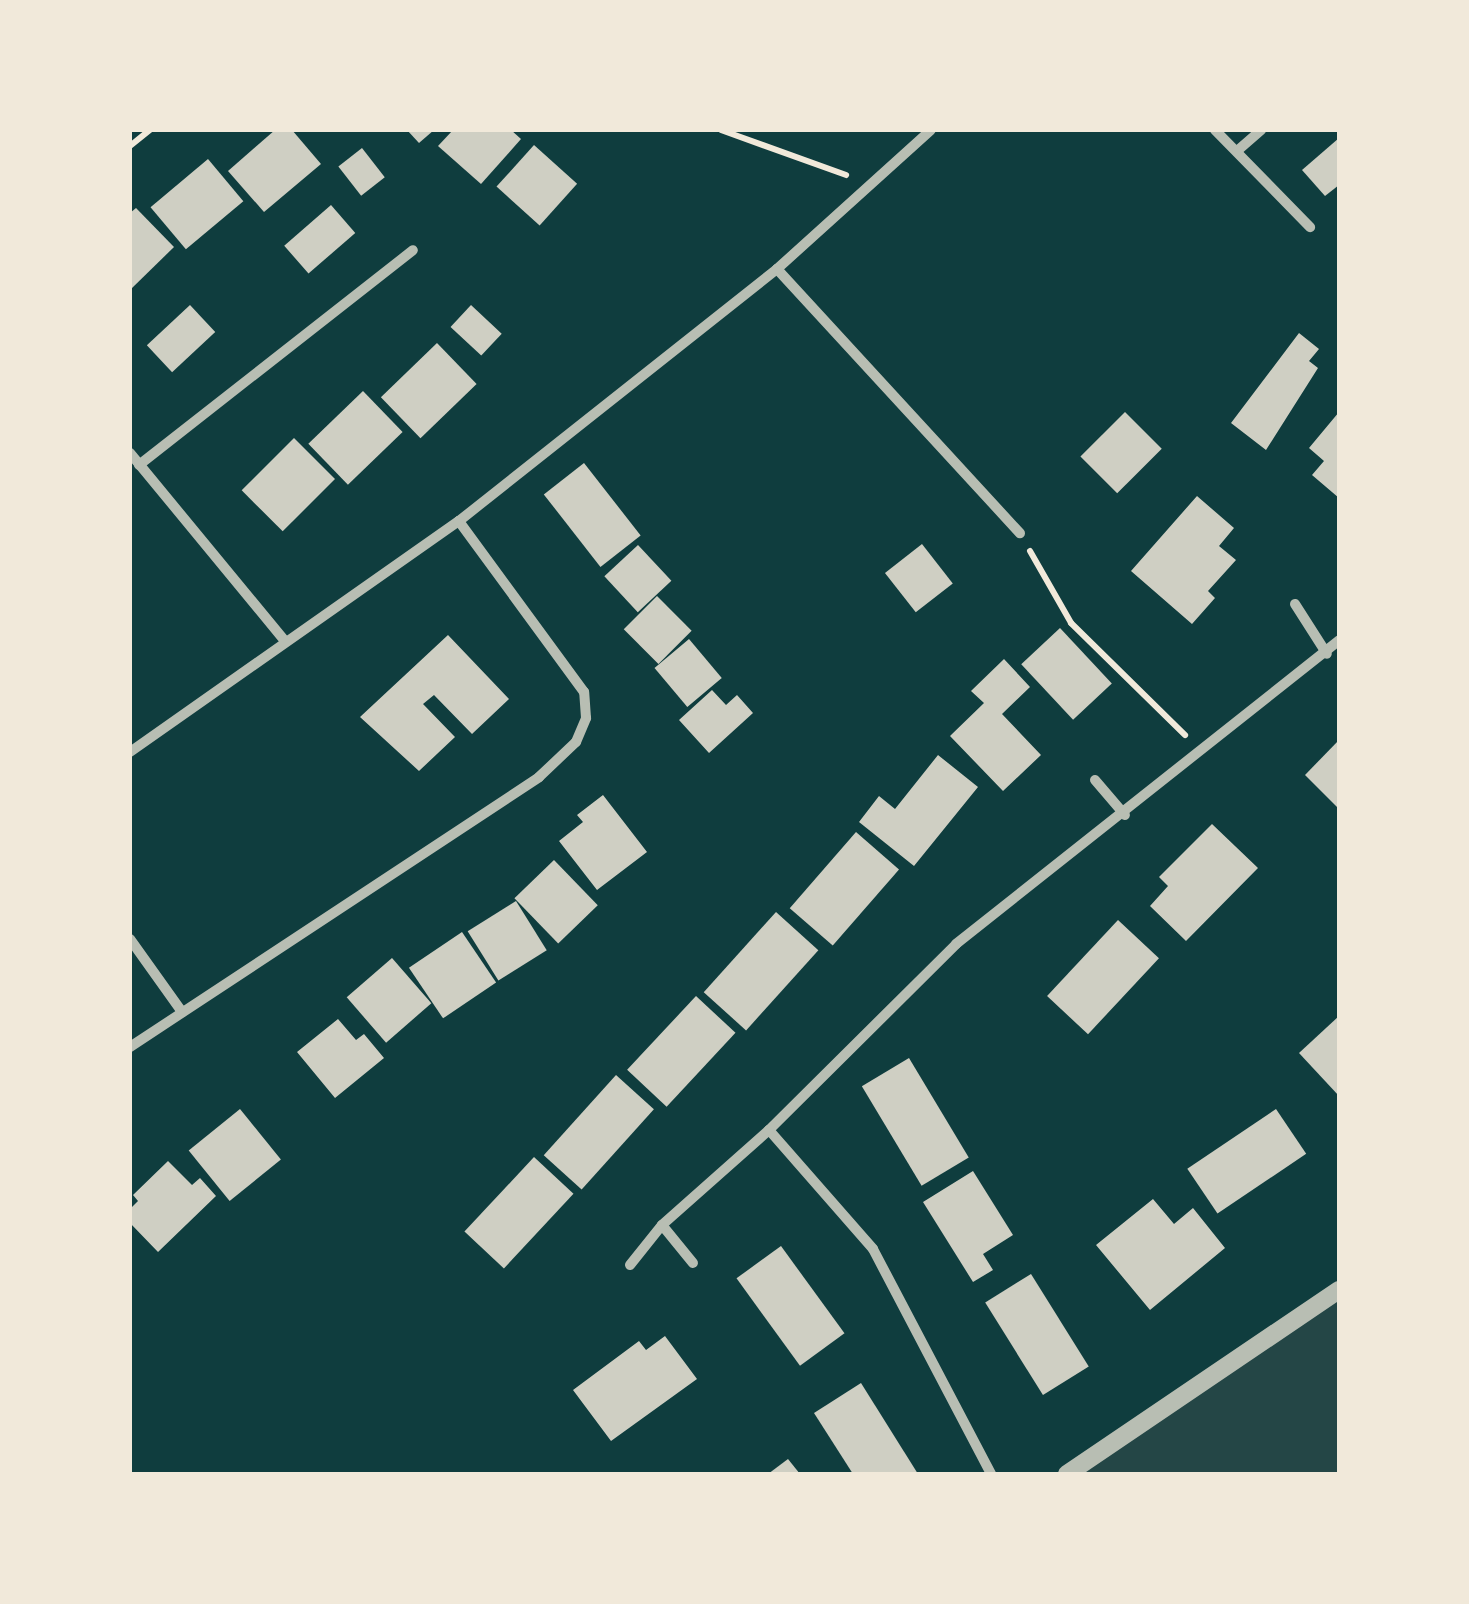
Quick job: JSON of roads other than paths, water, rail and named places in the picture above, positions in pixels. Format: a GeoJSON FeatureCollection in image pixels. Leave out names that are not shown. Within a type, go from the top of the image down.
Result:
{"type":"FeatureCollection","features":[{"type":"Feature","properties":{"kind":"street"},"geometry":{"type":"LineString","coordinates":[[130,752],[459,520],[777,269],[931,130]]}},
{"type":"Feature","properties":{"kind":"street"},"geometry":{"type":"LineString","coordinates":[[1215,130],[1310,227]]}},
{"type":"Feature","properties":{"kind":"street"},"geometry":{"type":"LineString","coordinates":[[1237,150],[1261,130]]}},
{"type":"Feature","properties":{"kind":"street"},"geometry":{"type":"LineString","coordinates":[[140,464],[413,250]]}},
{"type":"Feature","properties":{"kind":"street"},"geometry":{"type":"LineString","coordinates":[[777,269],[1020,533]]}},
{"type":"Feature","properties":{"kind":"street"},"geometry":{"type":"LineString","coordinates":[[130,453],[284,640]]}},
{"type":"Feature","properties":{"kind":"street"},"geometry":{"type":"LineString","coordinates":[[130,1047],[539,777],[576,742],[586,718],[584,692],[459,520]]}},
{"type":"Feature","properties":{"kind":"street"},"geometry":{"type":"LineString","coordinates":[[1295,604],[1327,654]]}},
{"type":"Feature","properties":{"kind":"street"},"geometry":{"type":"LineString","coordinates":[[630,1265],[662,1225],[769,1130],[956,944],[1204,753],[1327,654],[1339,640]]}},
{"type":"Feature","properties":{"kind":"street"},"geometry":{"type":"LineString","coordinates":[[1095,780],[1125,815]]}},
{"type":"Feature","properties":{"kind":"street"},"geometry":{"type":"LineString","coordinates":[[130,939],[182,1012]]}},
{"type":"Feature","properties":{"kind":"street"},"geometry":{"type":"LineString","coordinates":[[769,1130],[873,1249],[991,1474]]}},
{"type":"Feature","properties":{"kind":"street"},"geometry":{"type":"LineString","coordinates":[[662,1225],[693,1263]]}},
{"type":"Feature","properties":{"kind":"street"},"geometry":{"type":"LineString","coordinates":[[1067,1474],[1339,1290]]}}]}
